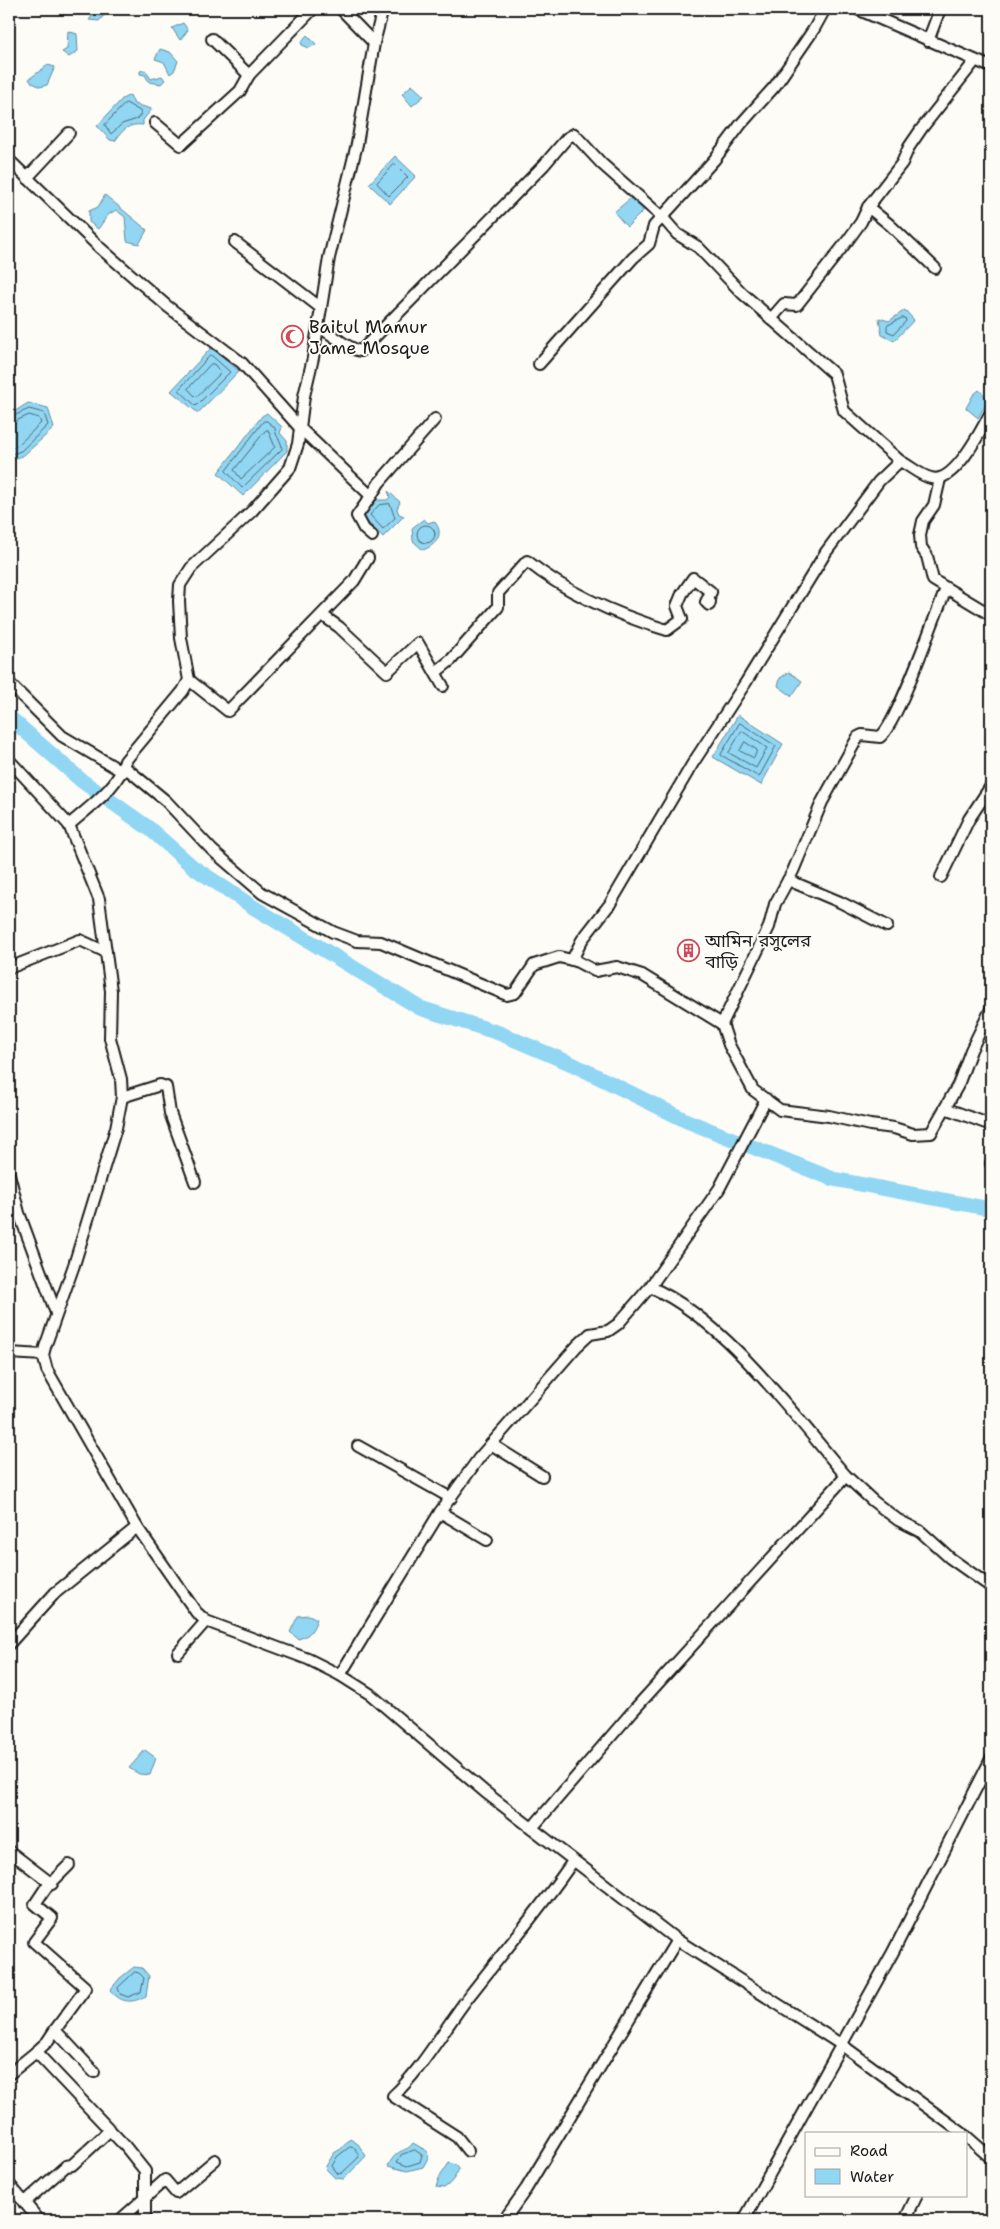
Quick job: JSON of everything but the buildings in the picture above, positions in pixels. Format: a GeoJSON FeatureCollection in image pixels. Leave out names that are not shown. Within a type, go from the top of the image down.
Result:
{"type":"FeatureCollection","features":[{"type":"Feature","properties":{"kind":"street"},"geometry":{"type":"LineString","coordinates":[[155,123],[181,145],[240,91],[249,76],[313,9]]}},
{"type":"Feature","properties":{"kind":"street"},"geometry":{"type":"LineString","coordinates":[[342,9],[374,43]]}},
{"type":"Feature","properties":{"kind":"street"},"geometry":{"type":"LineString","coordinates":[[123,772],[126,761],[183,691],[189,680],[181,638],[178,601],[180,585],[191,568],[252,511],[290,468],[298,444],[329,258],[357,144],[374,43],[383,9]]}},
{"type":"Feature","properties":{"kind":"street"},"geometry":{"type":"LineString","coordinates":[[539,364],[633,258],[649,244],[654,226],[663,218],[775,86],[814,29],[825,9]]}},
{"type":"Feature","properties":{"kind":"street"},"geometry":{"type":"LineString","coordinates":[[856,9],[991,67]]}},
{"type":"Feature","properties":{"kind":"street"},"geometry":{"type":"LineString","coordinates":[[928,41],[940,9]]}},
{"type":"Feature","properties":{"kind":"street"},"geometry":{"type":"LineString","coordinates":[[212,39],[249,76]]}},
{"type":"Feature","properties":{"kind":"street"},"geometry":{"type":"LineString","coordinates":[[771,319],[784,304],[796,305],[848,240],[868,207],[902,163],[909,147],[922,128],[975,61]]}},
{"type":"Feature","properties":{"kind":"street"},"geometry":{"type":"LineString","coordinates":[[27,178],[69,133]]}},
{"type":"Feature","properties":{"kind":"street"},"geometry":{"type":"LineString","coordinates":[[318,327],[333,334],[354,350],[361,351],[544,165],[567,138],[574,134],[602,164],[663,218],[676,234],[698,247],[742,293],[834,374],[844,411],[900,461],[930,478],[940,479],[947,475],[968,453],[991,412]]}},
{"type":"Feature","properties":{"kind":"street"},"geometry":{"type":"LineString","coordinates":[[9,160],[99,247],[168,306],[242,363],[300,428],[371,496]]}},
{"type":"Feature","properties":{"kind":"street"},"geometry":{"type":"LineString","coordinates":[[868,207],[934,268]]}},
{"type":"Feature","properties":{"kind":"street"},"geometry":{"type":"LineString","coordinates":[[236,242],[321,308]]}},
{"type":"Feature","properties":{"kind":"street"},"geometry":{"type":"LineString","coordinates":[[372,536],[364,529],[357,516],[379,483],[435,419]]}},
{"type":"Feature","properties":{"kind":"street"},"geometry":{"type":"LineString","coordinates":[[572,960],[582,940],[610,904],[684,777],[826,552],[879,480],[900,461]]}},
{"type":"Feature","properties":{"kind":"street"},"geometry":{"type":"LineString","coordinates":[[940,479],[934,505],[923,521],[920,535],[921,547],[927,556],[932,580],[991,615]]}},
{"type":"Feature","properties":{"kind":"street"},"geometry":{"type":"LineString","coordinates":[[189,680],[228,711],[354,581],[368,558]]}},
{"type":"Feature","properties":{"kind":"street"},"geometry":{"type":"LineString","coordinates":[[436,672],[451,660],[498,607],[498,593],[527,561],[542,573],[573,592],[614,611],[667,630],[682,619],[677,606],[682,594],[693,578],[711,592],[706,602],[709,605],[710,602]]}},
{"type":"Feature","properties":{"kind":"street"},"geometry":{"type":"LineString","coordinates":[[722,1024],[769,927],[775,904],[788,880],[822,802],[858,738],[862,735],[880,737],[896,713],[946,589]]}},
{"type":"Feature","properties":{"kind":"street"},"geometry":{"type":"LineString","coordinates":[[322,615],[339,627],[387,672],[418,643],[443,686]]}},
{"type":"Feature","properties":{"kind":"street"},"geometry":{"type":"LineString","coordinates":[[9,683],[62,736],[123,772]]}},
{"type":"Feature","properties":{"kind":"street"},"geometry":{"type":"LineString","coordinates":[[9,760],[69,825],[99,899],[111,990],[110,1038],[121,1079],[122,1097],[116,1128],[74,1265],[43,1355],[47,1370],[138,1527],[196,1612],[206,1621],[308,1659],[340,1675],[370,1694],[451,1764],[573,1862],[677,1940],[842,2045],[951,2128]]}},
{"type":"Feature","properties":{"kind":"street"},"geometry":{"type":"LineString","coordinates":[[69,825],[97,800],[126,768],[153,790],[212,850],[262,893],[333,932],[357,941],[381,942],[507,995],[515,993],[534,965],[558,957],[572,960],[595,971],[617,968],[642,975],[722,1024],[729,1045],[753,1090],[780,1110],[829,1116],[894,1128],[912,1134],[931,1133],[958,1085],[971,1050],[991,1010]]}},
{"type":"Feature","properties":{"kind":"street"},"geometry":{"type":"LineString","coordinates":[[941,877],[969,819],[991,786]]}},
{"type":"Feature","properties":{"kind":"street"},"geometry":{"type":"LineString","coordinates":[[788,880],[840,902],[887,926]]}},
{"type":"Feature","properties":{"kind":"street"},"geometry":{"type":"LineString","coordinates":[[9,968],[80,940],[106,952]]}},
{"type":"Feature","properties":{"kind":"street"},"geometry":{"type":"LineString","coordinates":[[122,1097],[160,1085],[166,1087],[172,1119],[195,1182]]}},
{"type":"Feature","properties":{"kind":"street"},"geometry":{"type":"LineString","coordinates":[[340,1675],[440,1512],[491,1444],[577,1346],[590,1334],[608,1331],[618,1324],[650,1287],[719,1189],[742,1149],[752,1123],[766,1099]]}},
{"type":"Feature","properties":{"kind":"street"},"geometry":{"type":"LineString","coordinates":[[945,1108],[991,1125]]}},
{"type":"Feature","properties":{"kind":"street"},"geometry":{"type":"LineString","coordinates":[[9,1174],[19,1213],[56,1313]]}},
{"type":"Feature","properties":{"kind":"street"},"geometry":{"type":"LineString","coordinates":[[650,1287],[670,1295],[692,1311],[731,1346],[767,1384],[846,1476],[873,1501],[898,1520],[920,1531],[950,1558],[991,1587]]}},
{"type":"Feature","properties":{"kind":"street"},"geometry":{"type":"LineString","coordinates":[[9,1353],[43,1355]]}},
{"type":"Feature","properties":{"kind":"street"},"geometry":{"type":"LineString","coordinates":[[491,1444],[542,1476]]}},
{"type":"Feature","properties":{"kind":"street"},"geometry":{"type":"LineString","coordinates":[[358,1446],[451,1498]]}},
{"type":"Feature","properties":{"kind":"street"},"geometry":{"type":"LineString","coordinates":[[532,1828],[632,1712],[846,1476]]}},
{"type":"Feature","properties":{"kind":"street"},"geometry":{"type":"LineString","coordinates":[[440,1512],[486,1540]]}},
{"type":"Feature","properties":{"kind":"street"},"geometry":{"type":"LineString","coordinates":[[9,1644],[55,1593],[138,1527]]}},
{"type":"Feature","properties":{"kind":"street"},"geometry":{"type":"LineString","coordinates":[[178,1653],[206,1621]]}},
{"type":"Feature","properties":{"kind":"street"},"geometry":{"type":"LineString","coordinates":[[744,2220],[893,1952],[991,1759]]}},
{"type":"Feature","properties":{"kind":"street"},"geometry":{"type":"LineString","coordinates":[[9,1851],[52,1884]]}},
{"type":"Feature","properties":{"kind":"street"},"geometry":{"type":"LineString","coordinates":[[468,2151],[457,2136],[393,2096],[541,1908],[573,1862]]}},
{"type":"Feature","properties":{"kind":"street"},"geometry":{"type":"LineString","coordinates":[[9,2074],[47,2042],[86,1988],[34,1942],[52,1918],[35,1904],[45,1889],[69,1865]]}},
{"type":"Feature","properties":{"kind":"street"},"geometry":{"type":"LineString","coordinates":[[504,2220],[526,2189],[677,1940]]}},
{"type":"Feature","properties":{"kind":"street"},"geometry":{"type":"LineString","coordinates":[[55,2030],[94,2072]]}},
{"type":"Feature","properties":{"kind":"street"},"geometry":{"type":"LineString","coordinates":[[36,2052],[110,2130],[145,2171],[145,2220]]}},
{"type":"Feature","properties":{"kind":"street"},"geometry":{"type":"LineString","coordinates":[[24,2202],[66,2166],[72,2165],[110,2130]]}},
{"type":"Feature","properties":{"kind":"street"},"geometry":{"type":"LineString","coordinates":[[968,2138],[991,2158]]}},
{"type":"Feature","properties":{"kind":"street"},"geometry":{"type":"LineString","coordinates":[[120,2220],[165,2180],[176,2193],[215,2160]]}},
{"type":"Feature","properties":{"kind":"street"},"geometry":{"type":"LineString","coordinates":[[9,2184],[39,2220]]}},
{"type":"Feature","properties":{"kind":"street"},"geometry":{"type":"LineString","coordinates":[[905,2220],[917,2196]]}},
{"type":"Feature","properties":{"kind":"water"},"geometry":{"type":"Polygon","coordinates":[[[97,9],[108,9],[108,11],[99,21],[89,20],[97,9]]]}},
{"type":"Feature","properties":{"kind":"water"},"geometry":{"type":"Polygon","coordinates":[[[183,23],[188,30],[180,40],[172,28],[183,23]]]}},
{"type":"Feature","properties":{"kind":"water"},"geometry":{"type":"Polygon","coordinates":[[[68,31],[77,34],[78,51],[69,57],[62,52],[67,49],[68,31]]]}},
{"type":"Feature","properties":{"kind":"water"},"geometry":{"type":"Polygon","coordinates":[[[307,35],[316,44],[309,48],[302,45],[301,42],[307,35]]]}},
{"type":"Feature","properties":{"kind":"water"},"geometry":{"type":"Polygon","coordinates":[[[160,49],[170,52],[178,61],[174,71],[170,74],[164,62],[155,59],[160,49]]]}},
{"type":"Feature","properties":{"kind":"water"},"geometry":{"type":"Polygon","coordinates":[[[48,65],[55,67],[47,85],[40,87],[31,82],[29,79],[48,65]]]}},
{"type":"Feature","properties":{"kind":"water"},"geometry":{"type":"Polygon","coordinates":[[[145,70],[151,79],[162,76],[165,80],[161,84],[149,82],[145,75],[140,74],[140,71],[145,70]]]}},
{"type":"Feature","properties":{"kind":"water"},"geometry":{"type":"Polygon","coordinates":[[[412,85],[424,96],[412,106],[402,94],[412,85]]]}},
{"type":"Feature","properties":{"kind":"water"},"geometry":{"type":"Polygon","coordinates":[[[130,95],[134,104],[152,109],[143,120],[143,125],[130,126],[115,141],[110,140],[97,126],[122,99],[130,95]]]}},
{"type":"Feature","properties":{"kind":"water"},"geometry":{"type":"Polygon","coordinates":[[[395,156],[416,176],[390,204],[369,184],[395,156]]]}},
{"type":"Feature","properties":{"kind":"water"},"geometry":{"type":"Polygon","coordinates":[[[105,195],[147,230],[139,244],[127,241],[125,217],[116,210],[108,215],[98,229],[89,222],[89,211],[98,207],[105,195]]]}},
{"type":"Feature","properties":{"kind":"water"},"geometry":{"type":"Polygon","coordinates":[[[631,198],[644,210],[627,227],[614,212],[631,198]]]}},
{"type":"Feature","properties":{"kind":"water"},"geometry":{"type":"Polygon","coordinates":[[[905,310],[914,320],[894,341],[882,335],[879,318],[889,321],[905,310]]]}},
{"type":"Feature","properties":{"kind":"water"},"geometry":{"type":"Polygon","coordinates":[[[212,347],[239,371],[198,413],[171,391],[212,347]]]}},
{"type":"Feature","properties":{"kind":"water"},"geometry":{"type":"Polygon","coordinates":[[[979,390],[989,399],[978,418],[966,408],[973,395],[979,390]]]}},
{"type":"Feature","properties":{"kind":"water"},"geometry":{"type":"Polygon","coordinates":[[[28,403],[48,408],[54,428],[24,455],[9,461],[9,415],[28,403]]]}},
{"type":"Feature","properties":{"kind":"water"},"geometry":{"type":"Polygon","coordinates":[[[267,413],[282,427],[280,433],[287,441],[287,451],[243,496],[218,473],[262,416],[267,413]]]}},
{"type":"Feature","properties":{"kind":"water"},"geometry":{"type":"Polygon","coordinates":[[[388,491],[400,502],[397,509],[399,514],[404,516],[383,537],[362,517],[376,500],[387,500],[390,497],[388,491]]]}},
{"type":"Feature","properties":{"kind":"water"},"geometry":{"type":"Polygon","coordinates":[[[424,519],[428,523],[434,521],[439,534],[436,542],[423,550],[413,541],[412,528],[424,519]]]}},
{"type":"Feature","properties":{"kind":"water"},"geometry":{"type":"Polygon","coordinates":[[[789,672],[802,681],[792,696],[778,686],[780,678],[789,672]]]}},
{"type":"Feature","properties":{"kind":"water"},"geometry":{"type":"Polygon","coordinates":[[[738,715],[783,744],[761,785],[713,757],[738,715]]]}},
{"type":"Feature","properties":{"kind":"water"},"geometry":{"type":"Polygon","coordinates":[[[309,1615],[317,1619],[314,1626],[311,1632],[298,1639],[290,1632],[298,1616],[309,1615]]]}},
{"type":"Feature","properties":{"kind":"water"},"geometry":{"type":"Polygon","coordinates":[[[145,1750],[156,1758],[150,1775],[139,1774],[129,1768],[145,1750]]]}},
{"type":"Feature","properties":{"kind":"water"},"geometry":{"type":"Polygon","coordinates":[[[134,1967],[142,1968],[149,1976],[146,1996],[131,2001],[122,2000],[110,1990],[120,1978],[134,1967]]]}},
{"type":"Feature","properties":{"kind":"water"},"geometry":{"type":"Polygon","coordinates":[[[350,2139],[358,2144],[366,2156],[344,2179],[335,2178],[325,2168],[334,2153],[341,2149],[350,2139]]]}},
{"type":"Feature","properties":{"kind":"water"},"geometry":{"type":"Polygon","coordinates":[[[413,2143],[427,2151],[428,2158],[423,2167],[407,2171],[388,2166],[398,2153],[413,2143]]]}},
{"type":"Feature","properties":{"kind":"water"},"geometry":{"type":"Polygon","coordinates":[[[449,2163],[456,2165],[459,2169],[456,2175],[444,2188],[436,2187],[439,2178],[449,2163]]]}},
{"type":"Feature","properties":{"kind":"waterway"},"geometry":{"type":"LineString","coordinates":[[9,717],[82,781],[150,829],[193,867],[253,907],[420,1008],[499,1033],[572,1064],[687,1121],[833,1179],[991,1209]]}},
{"type":"Feature","properties":{"kind":"place","name":"Baitul Mamur Jame Mosque"},"geometry":{"type":"Point","coordinates":[293,337]}},
{"type":"Feature","properties":{"kind":"place","name":"আমিন রসুলের বাড়ি"},"geometry":{"type":"Point","coordinates":[689,951]}}]}
